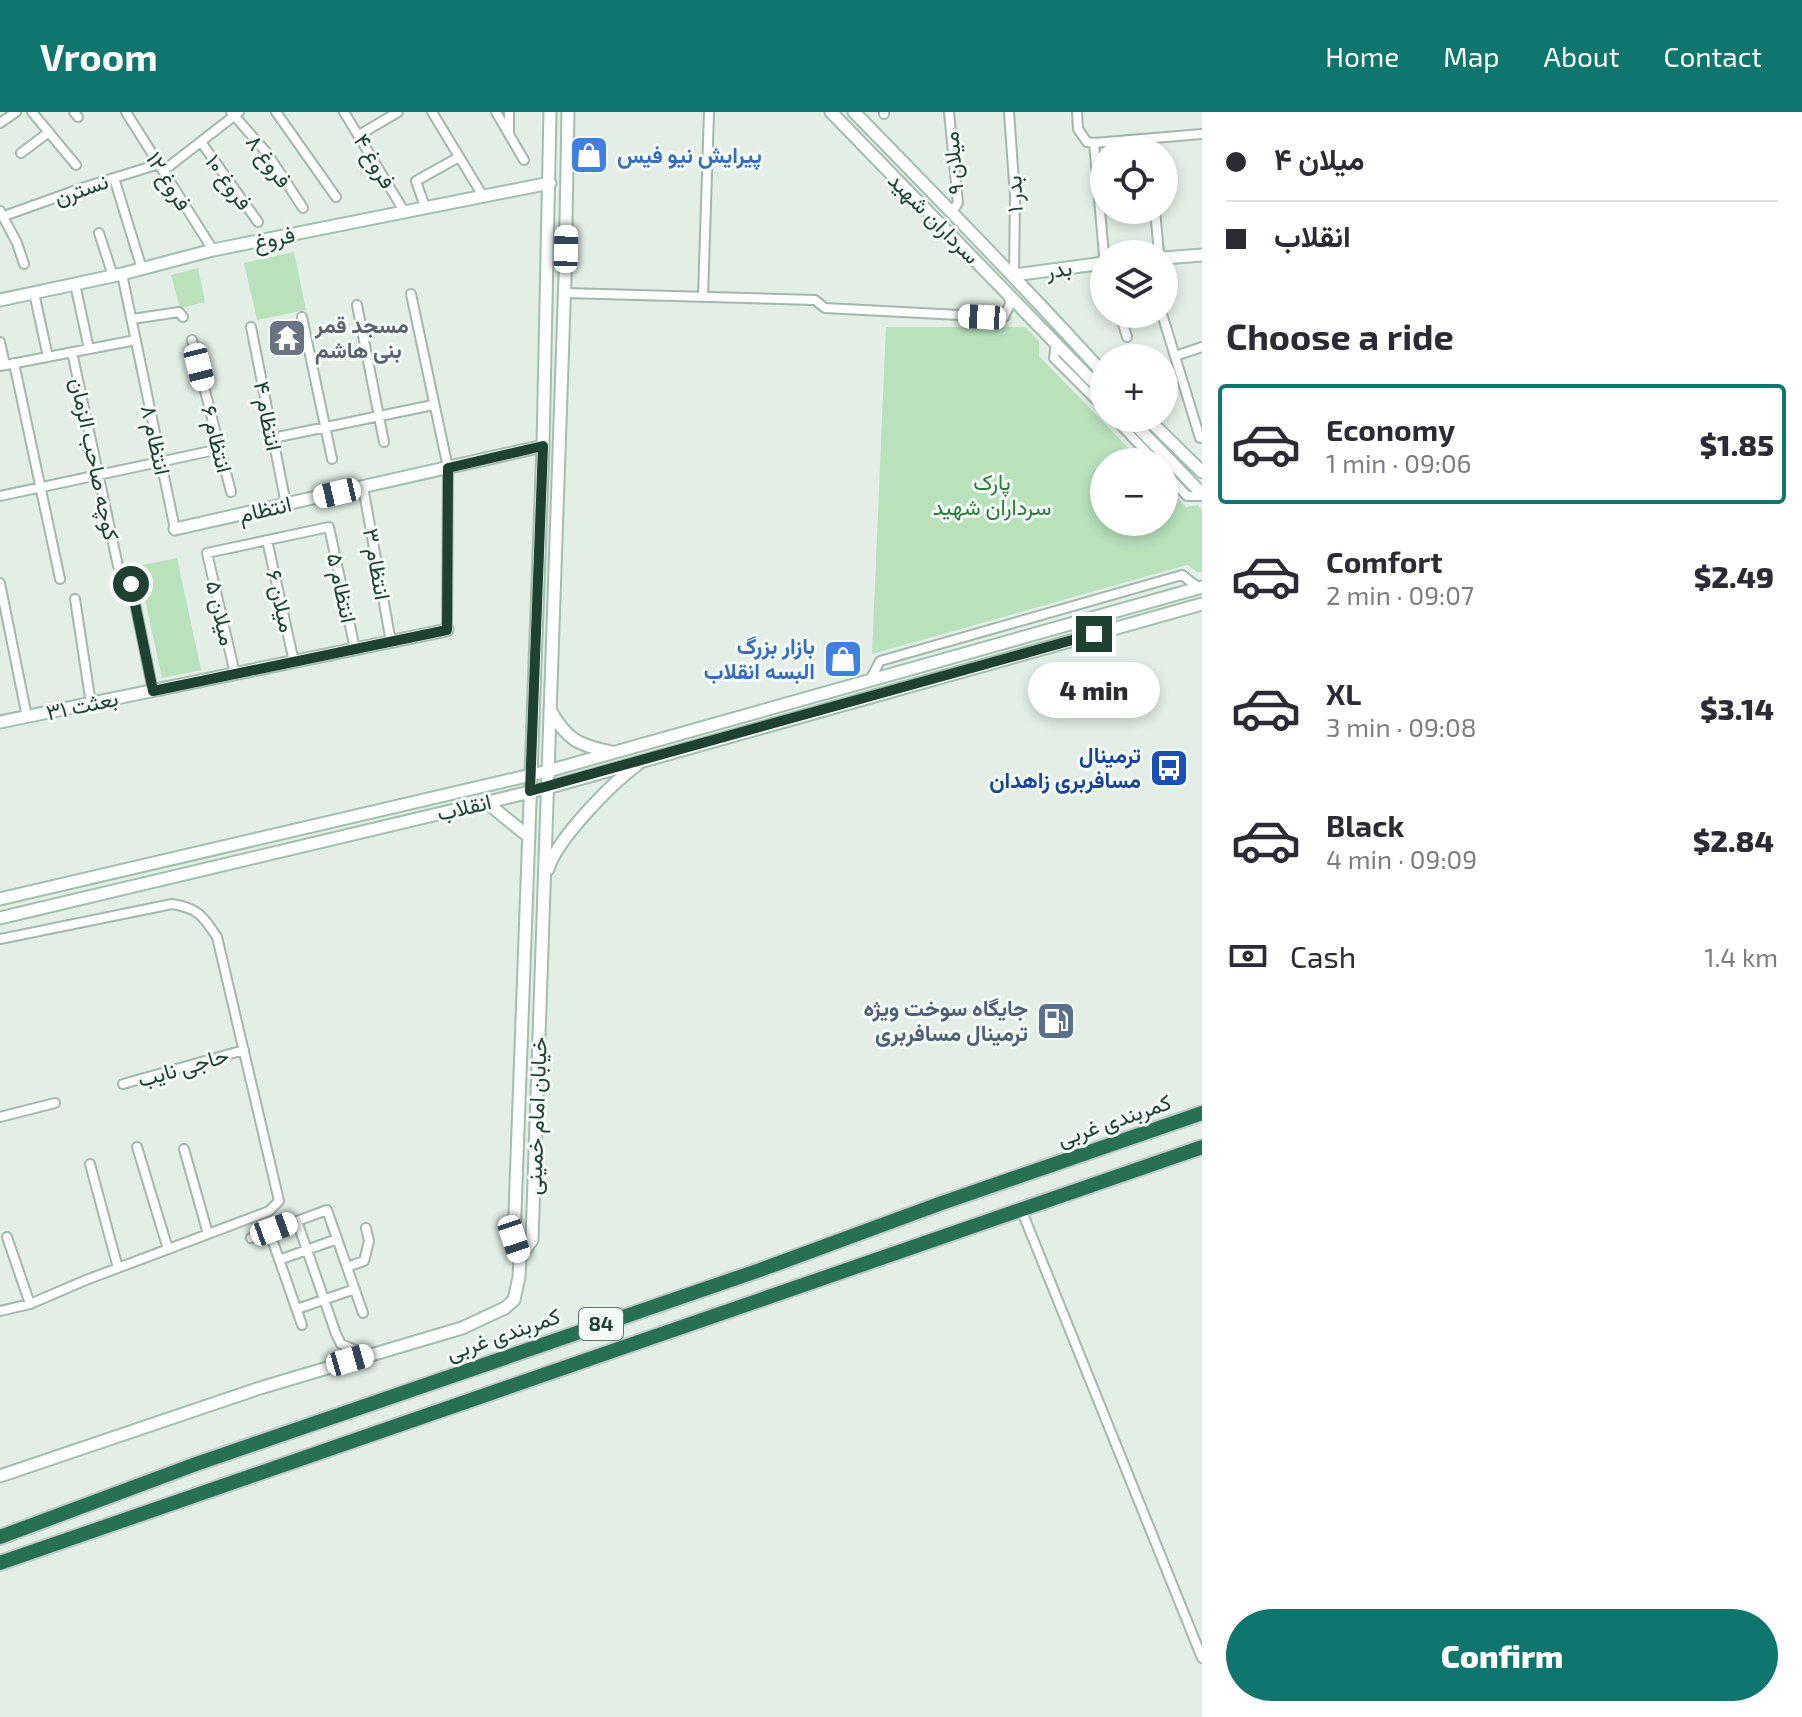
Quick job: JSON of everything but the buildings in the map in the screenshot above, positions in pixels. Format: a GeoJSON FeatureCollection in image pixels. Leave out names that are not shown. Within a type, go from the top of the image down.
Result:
{"type":"FeatureCollection","features":[{"type":"Feature","properties":{"kind":"highway","name":"کمربندی غربی"},"geometry":{"type":"LineString","coordinates":[[0,1537],[211,1459],[760,1270],[1202,1113]]}},
{"type":"Feature","properties":{"kind":"highway","name":"84"},"geometry":{"type":"LineString","coordinates":[[0,1563],[1202,1147]]}},
{"type":"Feature","properties":{"kind":"main road","name":"خیابان امام خمینی"},"geometry":{"type":"LineString","coordinates":[[520,1257],[514,1239],[543,446],[550,112]]}},
{"type":"Feature","properties":{"kind":"main road","name":"خیابان امام خمینی"},"geometry":{"type":"LineString","coordinates":[[520,1257],[532,1240],[565,293],[568,112]]}},
{"type":"Feature","properties":{"kind":"main road","name":"سرداران شهید"},"geometry":{"type":"LineString","coordinates":[[831,112],[1090,378]]}},
{"type":"Feature","properties":{"kind":"main road","name":"سرداران شهید"},"geometry":{"type":"LineString","coordinates":[[854,112],[865,118],[927,190],[1014,275],[1090,359]]}},
{"type":"Feature","properties":{"kind":"main road","name":"فروغ"},"geometry":{"type":"LineString","coordinates":[[0,300],[118,275],[213,250],[550,183]]}},
{"type":"Feature","properties":{"kind":"main road"},"geometry":{"type":"LineString","coordinates":[[917,202],[927,190]]}},
{"type":"Feature","properties":{"kind":"main road"},"geometry":{"type":"LineString","coordinates":[[1178,257],[1202,255]]}},
{"type":"Feature","properties":{"kind":"main road","name":"بدر"},"geometry":{"type":"LineString","coordinates":[[1014,275],[1090,265]]}},
{"type":"Feature","properties":{"kind":"main road"},"geometry":{"type":"LineString","coordinates":[[548,276],[565,277]]}},
{"type":"Feature","properties":{"kind":"main road"},"geometry":{"type":"LineString","coordinates":[[1142,432],[1202,495]]}},
{"type":"Feature","properties":{"kind":"main road"},"geometry":{"type":"LineString","coordinates":[[1161,432],[1202,472]]}},
{"type":"Feature","properties":{"kind":"main road","name":"انتظام"},"geometry":{"type":"LineString","coordinates":[[175,529],[543,446]]}},
{"type":"Feature","properties":{"kind":"main road","name":"انقلاب"},"geometry":{"type":"LineString","coordinates":[[0,899],[548,771],[1200,588]]}},
{"type":"Feature","properties":{"kind":"main road","name":"انقلاب"},"geometry":{"type":"LineString","coordinates":[[0,918],[547,788],[1202,604]]}},
{"type":"Feature","properties":{"kind":"main road","name":"بعثت ۳۱"},"geometry":{"type":"LineString","coordinates":[[0,722],[447,630]]}},
{"type":"Feature","properties":{"kind":"main road"},"geometry":{"type":"LineString","coordinates":[[550,710],[560,729],[572,740],[587,747],[616,752]]}},
{"type":"Feature","properties":{"kind":"main road"},"geometry":{"type":"LineString","coordinates":[[544,881],[558,848],[613,786],[644,761]]}},
{"type":"Feature","properties":{"kind":"main road"},"geometry":{"type":"LineString","coordinates":[[499,781],[502,798]]}},
{"type":"Feature","properties":{"kind":"main road"},"geometry":{"type":"LineString","coordinates":[[486,802],[529,837]]}},
{"type":"Feature","properties":{"kind":"main road"},"geometry":{"type":"LineString","coordinates":[[161,860],[166,878]]}},
{"type":"Feature","properties":{"kind":"main road"},"geometry":{"type":"LineString","coordinates":[[0,1476],[272,1384],[462,1328],[505,1308],[514,1300],[520,1257]]}},
{"type":"Feature","properties":{"kind":"main road"},"geometry":{"type":"LineString","coordinates":[[0,1469],[258,1382],[489,1315]]}},
{"type":"Feature","properties":{"kind":"street"},"geometry":{"type":"LineString","coordinates":[[0,123],[16,112]]}},
{"type":"Feature","properties":{"kind":"street"},"geometry":{"type":"LineString","coordinates":[[32,112],[76,165]]}},
{"type":"Feature","properties":{"kind":"street","name":"فروغ ۱۲"},"geometry":{"type":"LineString","coordinates":[[126,112],[213,250]]}},
{"type":"Feature","properties":{"kind":"street"},"geometry":{"type":"LineString","coordinates":[[276,112],[336,197]]}},
{"type":"Feature","properties":{"kind":"street","name":"فروغ ۴"},"geometry":{"type":"LineString","coordinates":[[344,112],[404,211]]}},
{"type":"Feature","properties":{"kind":"street"},"geometry":{"type":"LineString","coordinates":[[359,135],[398,112]]}},
{"type":"Feature","properties":{"kind":"street"},"geometry":{"type":"LineString","coordinates":[[432,112],[483,196]]}},
{"type":"Feature","properties":{"kind":"street"},"geometry":{"type":"LineString","coordinates":[[496,112],[524,160]]}},
{"type":"Feature","properties":{"kind":"street"},"geometry":{"type":"LineString","coordinates":[[509,112],[509,133]]}},
{"type":"Feature","properties":{"kind":"street"},"geometry":{"type":"LineString","coordinates":[[703,297],[709,112]]}},
{"type":"Feature","properties":{"kind":"street","name":"میلان ۹"},"geometry":{"type":"LineString","coordinates":[[949,112],[958,203],[951,213]]}},
{"type":"Feature","properties":{"kind":"street","name":"بدر ۱"},"geometry":{"type":"LineString","coordinates":[[1009,112],[1015,196],[1014,275]]}},
{"type":"Feature","properties":{"kind":"street"},"geometry":{"type":"LineString","coordinates":[[1077,112],[1078,129],[1090,142]]}},
{"type":"Feature","properties":{"kind":"street"},"geometry":{"type":"LineString","coordinates":[[161,168],[201,142],[234,113]]}},
{"type":"Feature","properties":{"kind":"street","name":"فروغ ۸"},"geometry":{"type":"LineString","coordinates":[[234,113],[267,153],[303,208]]}},
{"type":"Feature","properties":{"kind":"street"},"geometry":{"type":"LineString","coordinates":[[21,153],[49,132]]}},
{"type":"Feature","properties":{"kind":"street"},"geometry":{"type":"LineString","coordinates":[[1178,136],[1202,134]]}},
{"type":"Feature","properties":{"kind":"street","name":"فروغ ۱۰"},"geometry":{"type":"LineString","coordinates":[[201,142],[258,222]]}},
{"type":"Feature","properties":{"kind":"street"},"geometry":{"type":"LineString","coordinates":[[425,207],[416,181],[459,157]]}},
{"type":"Feature","properties":{"kind":"street","name":"نسترن"},"geometry":{"type":"LineString","coordinates":[[2,214],[114,178],[161,168]]}},
{"type":"Feature","properties":{"kind":"street"},"geometry":{"type":"LineString","coordinates":[[114,178],[142,269]]}},
{"type":"Feature","properties":{"kind":"street"},"geometry":{"type":"LineString","coordinates":[[2,214],[24,264]]}},
{"type":"Feature","properties":{"kind":"street","name":"انتظام ۸"},"geometry":{"type":"LineString","coordinates":[[99,233],[118,275],[132,319],[175,529]]}},
{"type":"Feature","properties":{"kind":"street"},"geometry":{"type":"LineString","coordinates":[[75,284],[89,349]]}},
{"type":"Feature","properties":{"kind":"street"},"geometry":{"type":"LineString","coordinates":[[34,293],[48,357]]}},
{"type":"Feature","properties":{"kind":"street"},"geometry":{"type":"LineString","coordinates":[[565,293],[815,300],[825,308],[998,317],[1004,317],[1008,312],[1009,294]]}},
{"type":"Feature","properties":{"kind":"street"},"geometry":{"type":"LineString","coordinates":[[411,294],[448,468],[447,630]]}},
{"type":"Feature","properties":{"kind":"street"},"geometry":{"type":"LineString","coordinates":[[357,305],[384,442]]}},
{"type":"Feature","properties":{"kind":"street"},"geometry":{"type":"LineString","coordinates":[[132,319],[179,312],[183,317]]}},
{"type":"Feature","properties":{"kind":"street"},"geometry":{"type":"LineString","coordinates":[[302,317],[332,459]]}},
{"type":"Feature","properties":{"kind":"street","name":"انتظام ۴"},"geometry":{"type":"LineString","coordinates":[[251,327],[286,504]]}},
{"type":"Feature","properties":{"kind":"street"},"geometry":{"type":"LineString","coordinates":[[1124,328],[1127,337]]}},
{"type":"Feature","properties":{"kind":"street"},"geometry":{"type":"LineString","coordinates":[[6,365],[136,340]]}},
{"type":"Feature","properties":{"kind":"street","name":"انتظام ۶"},"geometry":{"type":"LineString","coordinates":[[192,340],[231,492]]}},
{"type":"Feature","properties":{"kind":"street"},"geometry":{"type":"LineString","coordinates":[[0,342],[40,488],[60,579]]}},
{"type":"Feature","properties":{"kind":"street"},"geometry":{"type":"LineString","coordinates":[[1056,343],[1054,358],[1090,394]]}},
{"type":"Feature","properties":{"kind":"street"},"geometry":{"type":"LineString","coordinates":[[1178,355],[1202,347]]}},
{"type":"Feature","properties":{"kind":"street","name":"کوچه صاحب الزمان"},"geometry":{"type":"LineString","coordinates":[[72,352],[118,566]]}},
{"type":"Feature","properties":{"kind":"street"},"geometry":{"type":"LineString","coordinates":[[1178,366],[1200,438]]}},
{"type":"Feature","properties":{"kind":"street"},"geometry":{"type":"LineString","coordinates":[[273,438],[433,405]]}},
{"type":"Feature","properties":{"kind":"street"},"geometry":{"type":"LineString","coordinates":[[1127,432],[1143,448]]}},
{"type":"Feature","properties":{"kind":"street"},"geometry":{"type":"LineString","coordinates":[[0,496],[220,449]]}},
{"type":"Feature","properties":{"kind":"street"},"geometry":{"type":"LineString","coordinates":[[1178,486],[1187,496],[1202,495]]}},
{"type":"Feature","properties":{"kind":"street","name":"انتظام ۳"},"geometry":{"type":"LineString","coordinates":[[363,487],[391,642]]}},
{"type":"Feature","properties":{"kind":"street","name":"انتظام ۵"},"geometry":{"type":"LineString","coordinates":[[267,540],[329,527],[355,649]]}},
{"type":"Feature","properties":{"kind":"street","name":"میلان ۵"},"geometry":{"type":"LineString","coordinates":[[235,674],[207,553],[267,540]]}},
{"type":"Feature","properties":{"kind":"street","name":"میلان ۶"},"geometry":{"type":"LineString","coordinates":[[267,540],[294,662]]}},
{"type":"Feature","properties":{"kind":"street"},"geometry":{"type":"LineString","coordinates":[[869,682],[880,661],[1182,575],[1200,588]]}},
{"type":"Feature","properties":{"kind":"street"},"geometry":{"type":"LineString","coordinates":[[0,583],[27,717]]}},
{"type":"Feature","properties":{"kind":"street"},"geometry":{"type":"LineString","coordinates":[[131,584],[153,691]]}},
{"type":"Feature","properties":{"kind":"street"},"geometry":{"type":"LineString","coordinates":[[75,599],[91,704]]}},
{"type":"Feature","properties":{"kind":"street"},"geometry":{"type":"LineString","coordinates":[[0,939],[172,904],[189,906],[203,917],[217,937],[279,1201],[269,1211],[30,1304],[0,1311]]}},
{"type":"Feature","properties":{"kind":"street"},"geometry":{"type":"LineString","coordinates":[[14,915],[18,935]]}},
{"type":"Feature","properties":{"kind":"street","name":"حاجی نایب"},"geometry":{"type":"LineString","coordinates":[[123,1084],[244,1050]]}},
{"type":"Feature","properties":{"kind":"street"},"geometry":{"type":"LineString","coordinates":[[0,1117],[55,1103]]}},
{"type":"Feature","properties":{"kind":"street"},"geometry":{"type":"LineString","coordinates":[[137,1147],[168,1249]]}},
{"type":"Feature","properties":{"kind":"street"},"geometry":{"type":"LineString","coordinates":[[184,1149],[208,1234]]}},
{"type":"Feature","properties":{"kind":"street"},"geometry":{"type":"LineString","coordinates":[[90,1164],[118,1268]]}},
{"type":"Feature","properties":{"kind":"street"},"geometry":{"type":"LineString","coordinates":[[1021,1209],[1202,1658]]}},
{"type":"Feature","properties":{"kind":"street"},"geometry":{"type":"LineString","coordinates":[[251,1238],[327,1210],[363,1313]]}},
{"type":"Feature","properties":{"kind":"street"},"geometry":{"type":"LineString","coordinates":[[297,1221],[341,1344],[358,1351]]}},
{"type":"Feature","properties":{"kind":"street"},"geometry":{"type":"LineString","coordinates":[[347,1267],[364,1261],[369,1241],[366,1228]]}},
{"type":"Feature","properties":{"kind":"street"},"geometry":{"type":"LineString","coordinates":[[7,1237],[30,1304]]}},
{"type":"Feature","properties":{"kind":"street"},"geometry":{"type":"LineString","coordinates":[[279,1260],[337,1239]]}},
{"type":"Feature","properties":{"kind":"street"},"geometry":{"type":"LineString","coordinates":[[273,1242],[302,1325]]}},
{"type":"Feature","properties":{"kind":"street"},"geometry":{"type":"LineString","coordinates":[[297,1309],[355,1289]]}},
{"type":"Feature","properties":{"kind":"green space"},"geometry":{"type":"Polygon","coordinates":[[[294,252],[306,310],[257,320],[244,263],[294,252]]]}},
{"type":"Feature","properties":{"kind":"green space"},"geometry":{"type":"Polygon","coordinates":[[[198,268],[205,302],[180,308],[171,275],[198,268]]]}},
{"type":"Feature","properties":{"kind":"green space","name":"پارک سرداران شهید"},"geometry":{"type":"Polygon","coordinates":[[[886,327],[1025,327],[1039,341],[1039,356],[1090,408],[1090,432],[1113,432],[1128,448],[1090,448],[1090,536],[1178,536],[1178,499],[1186,507],[1198,505],[1202,510],[1202,572],[1188,565],[1183,566],[872,654],[886,327]]]}},
{"type":"Feature","properties":{"kind":"green space"},"geometry":{"type":"Polygon","coordinates":[[[177,558],[201,670],[162,678],[138,566],[177,558]]]}},
{"type":"Feature","properties":{"kind":"place","name":"پیرایش نیو فیس"},"geometry":{"type":"Point","coordinates":[589,155]}},
{"type":"Feature","properties":{"kind":"place","name":"مسجد قمر بنی هاشم"},"geometry":{"type":"Point","coordinates":[287,338]}},
{"type":"Feature","properties":{"kind":"place","name":"بازار بزرگ البسه انقلاب"},"geometry":{"type":"Point","coordinates":[843,659]}},
{"type":"Feature","properties":{"kind":"place","name":"ترمینال مسافربری زاهدان"},"geometry":{"type":"Point","coordinates":[1169,768]}},
{"type":"Feature","properties":{"kind":"place","name":"جایگاه سوخت ویژه ترمینال مسافربری"},"geometry":{"type":"Point","coordinates":[1056,1021]}},
{"type":"Feature","properties":{"kind":"route"},"geometry":{"type":"LineString","coordinates":[[131,584],[153,691],[447,630],[448,468],[543,446],[530,791],[1094,634]]}}]}
